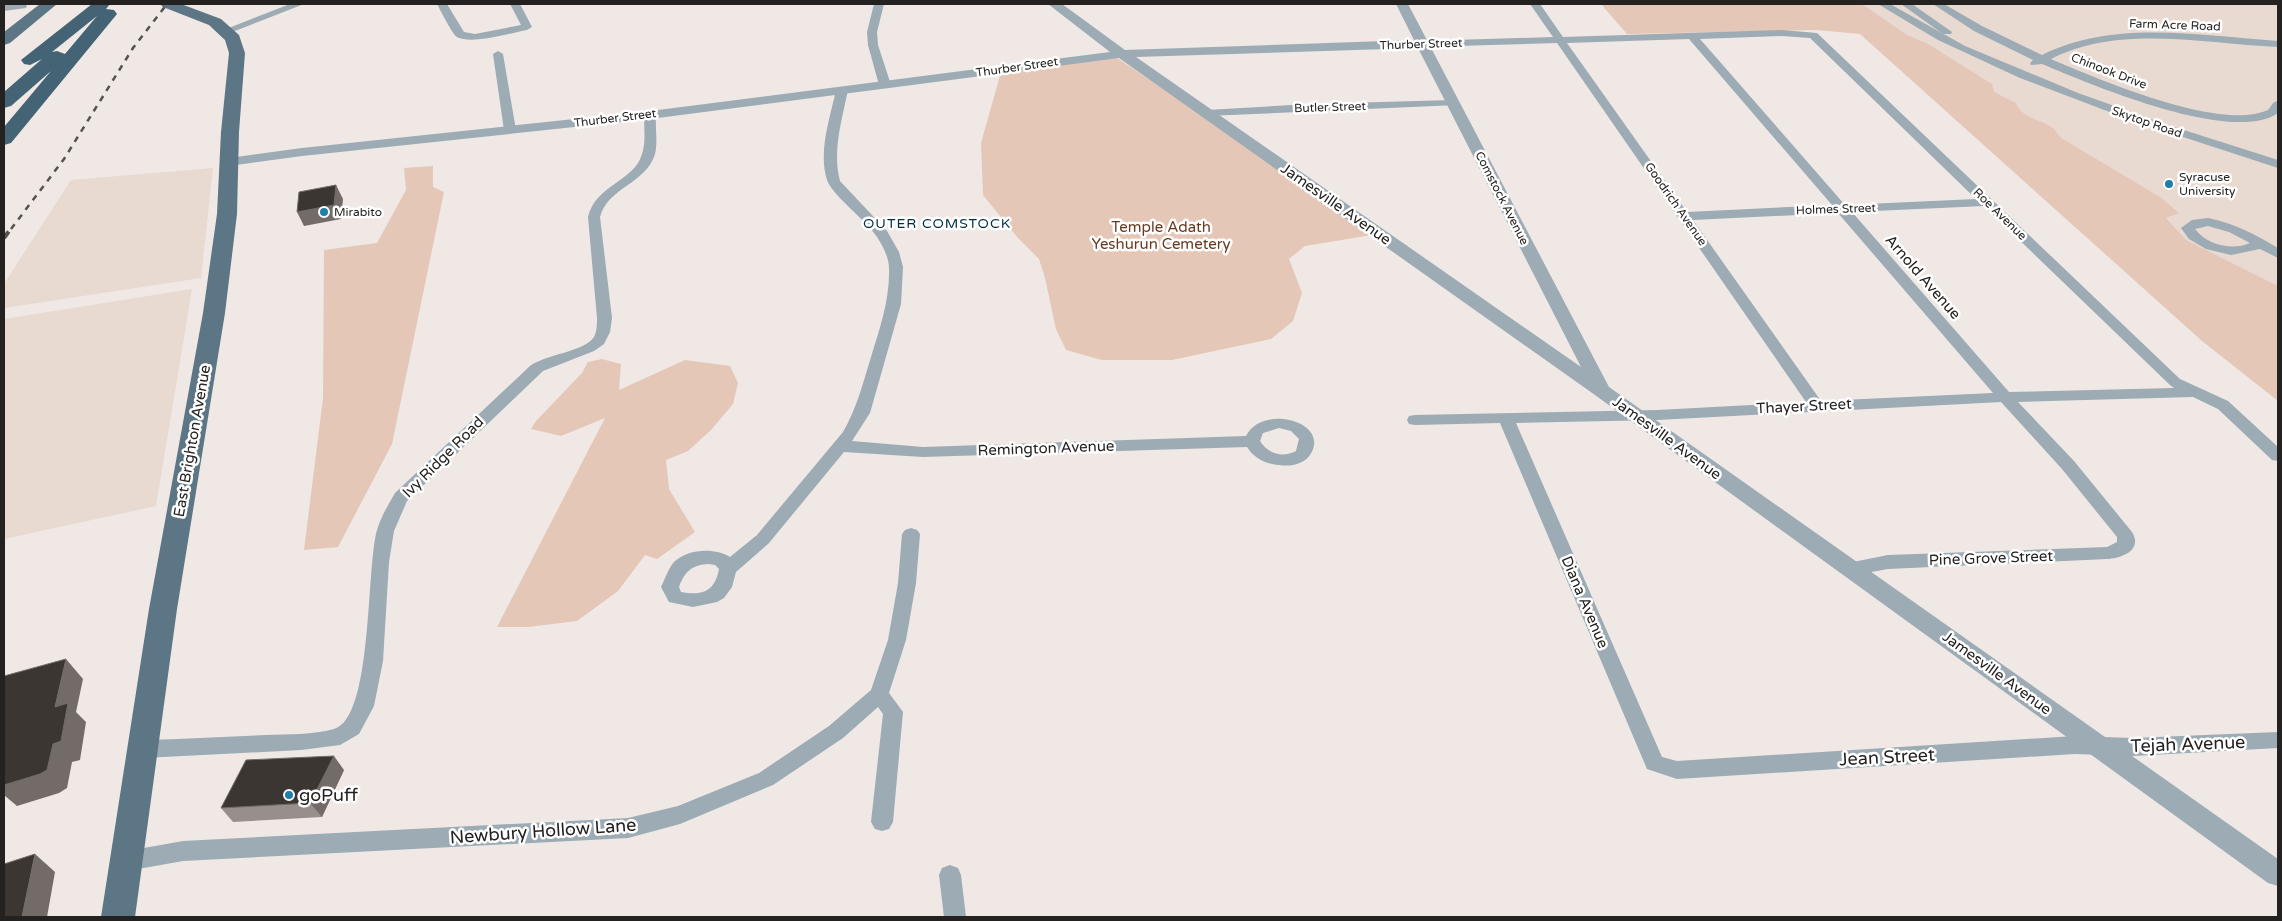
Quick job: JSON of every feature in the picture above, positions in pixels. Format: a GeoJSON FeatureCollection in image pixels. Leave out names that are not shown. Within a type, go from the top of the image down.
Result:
{"type":"FeatureCollection","features":[{"type":"Feature","properties":{"kind":"highway"},"geometry":{"type":"LineString","coordinates":[[4,82],[108,6]]}},
{"type":"Feature","properties":{"kind":"highway"},"geometry":{"type":"LineString","coordinates":[[4,102],[108,6]]}},
{"type":"Feature","properties":{"kind":"highway"},"geometry":{"type":"LineString","coordinates":[[4,139],[108,6]]}},
{"type":"Feature","properties":{"kind":"main road"},"geometry":{"type":"LineString","coordinates":[[4,40],[49,4]]}},
{"type":"Feature","properties":{"kind":"main road"},"geometry":{"type":"LineString","coordinates":[[168,4],[212,20],[226,31]]}},
{"type":"Feature","properties":{"kind":"main road","name":"East Brighton Avenue"},"geometry":{"type":"LineString","coordinates":[[118,917],[164,605],[214,313],[227,214],[237,53],[233,38],[226,31]]}},
{"type":"Feature","properties":{"kind":"street"},"geometry":{"type":"LineString","coordinates":[[226,31],[299,4]]}},
{"type":"Feature","properties":{"kind":"street"},"geometry":{"type":"LineString","coordinates":[[442,4],[460,35],[475,37],[526,27],[516,6]]}},
{"type":"Feature","properties":{"kind":"street"},"geometry":{"type":"LineString","coordinates":[[879,4],[872,32],[873,45],[885,85]]}},
{"type":"Feature","properties":{"kind":"street","name":"Jamesville Avenue"},"geometry":{"type":"LineString","coordinates":[[1054,4],[1122,54],[1602,391],[2278,874]]}},
{"type":"Feature","properties":{"kind":"street","name":"Comstock Avenue"},"geometry":{"type":"LineString","coordinates":[[1402,4],[1602,391]]}},
{"type":"Feature","properties":{"kind":"street","name":"Goodrich Avenue"},"geometry":{"type":"LineString","coordinates":[[1535,4],[1816,405]]}},
{"type":"Feature","properties":{"kind":"street"},"geometry":{"type":"LineString","coordinates":[[1889,5],[1907,4]]}},
{"type":"Feature","properties":{"kind":"street","name":"Skytop Road"},"geometry":{"type":"LineString","coordinates":[[1907,4],[1963,43],[2018,74]]}},
{"type":"Feature","properties":{"kind":"street","name":"Chinook Drive"},"geometry":{"type":"LineString","coordinates":[[1938,4],[1986,33],[2040,60],[2141,98],[2209,116],[2244,118],[2258,117],[2275,111],[2278,104]]}},
{"type":"Feature","properties":{"kind":"street","name":"Skytop Road"},"geometry":{"type":"LineString","coordinates":[[1889,5],[1942,38],[2018,74],[2137,119],[2278,164]]}},
{"type":"Feature","properties":{"kind":"street"},"geometry":{"type":"LineString","coordinates":[[4,8],[22,6]]}},
{"type":"Feature","properties":{"kind":"street"},"geometry":{"type":"LineString","coordinates":[[1910,19],[1929,18]]}},
{"type":"Feature","properties":{"kind":"street","name":"Thurber Street"},"geometry":{"type":"LineString","coordinates":[[230,162],[302,152],[650,115],[1122,54],[1809,34]]}},
{"type":"Feature","properties":{"kind":"street","name":"Roe Avenue"},"geometry":{"type":"LineString","coordinates":[[1809,34],[1822,42],[2175,382],[2193,392]]}},
{"type":"Feature","properties":{"kind":"street","name":"Arnold Avenue"},"geometry":{"type":"LineString","coordinates":[[1692,36],[2005,397],[2068,465],[2127,540]]}},
{"type":"Feature","properties":{"kind":"street","name":"Farm Acre Road"},"geometry":{"type":"LineString","coordinates":[[2018,74],[2067,46],[2127,37],[2162,36],[2278,44]]}},
{"type":"Feature","properties":{"kind":"street"},"geometry":{"type":"LineString","coordinates":[[498,54],[510,130]]}},
{"type":"Feature","properties":{"kind":"street"},"geometry":{"type":"LineString","coordinates":[[728,569],[763,539],[840,446],[862,413],[894,304],[896,288],[895,262],[892,252],[882,234],[834,182],[830,171],[831,154],[842,90]]}},
{"type":"Feature","properties":{"kind":"street","name":"Butler Street"},"geometry":{"type":"LineString","coordinates":[[1207,113],[1308,107],[1453,103]]}},
{"type":"Feature","properties":{"kind":"street","name":"Ivy Ridge Road"},"geometry":{"type":"LineString","coordinates":[[144,749],[301,742],[340,737],[352,728],[364,706],[374,661],[380,562],[385,531],[392,512],[401,497],[436,461],[535,370],[542,365],[592,346],[601,339],[605,328],[605,314],[595,247],[594,216],[598,205],[608,194],[644,165],[648,155],[650,115]]}},
{"type":"Feature","properties":{"kind":"street","name":"Holmes Street"},"geometry":{"type":"LineString","coordinates":[[1685,216],[1987,202]]}},
{"type":"Feature","properties":{"kind":"street"},"geometry":{"type":"LineString","coordinates":[[2260,244],[2278,254]]}},
{"type":"Feature","properties":{"kind":"street"},"geometry":{"type":"LineString","coordinates":[[2193,392],[2223,406],[2278,456]]}},
{"type":"Feature","properties":{"kind":"street","name":"Thayer Street"},"geometry":{"type":"LineString","coordinates":[[1415,420],[1633,414],[2005,397],[2193,392]]}},
{"type":"Feature","properties":{"kind":"street","name":"Diana Avenue"},"geometry":{"type":"LineString","coordinates":[[1506,418],[1654,763],[1677,770]]}},
{"type":"Feature","properties":{"kind":"street","name":"Remington Avenue"},"geometry":{"type":"LineString","coordinates":[[840,446],[923,452],[1252,440]]}},
{"type":"Feature","properties":{"kind":"street"},"geometry":{"type":"LineString","coordinates":[[882,822],[893,712],[879,694],[897,640],[907,583],[911,534]]}},
{"type":"Feature","properties":{"kind":"street","name":"Pine Grove Street"},"geometry":{"type":"LineString","coordinates":[[1849,569],[1888,562],[2117,552],[2126,546],[2127,540]]}},
{"type":"Feature","properties":{"kind":"street","name":"Newbury Hollow Lane"},"geometry":{"type":"LineString","coordinates":[[127,861],[183,852],[628,828],[680,815],[766,779],[836,732],[879,694]]}},
{"type":"Feature","properties":{"kind":"street","name":"Tejah Avenue"},"geometry":{"type":"LineString","coordinates":[[2097,745],[2132,747],[2278,740]]}},
{"type":"Feature","properties":{"kind":"street","name":"Jean Street"},"geometry":{"type":"LineString","coordinates":[[1677,770],[2097,745]]}},
{"type":"Feature","properties":{"kind":"street"},"geometry":{"type":"LineString","coordinates":[[950,875],[955,917]]}},
{"type":"Feature","properties":{"kind":"shaded area","name":"Syracuse University"},"geometry":{"type":"Polygon","coordinates":[[[1842,4],[2278,4],[2278,365],[1842,4]]]}},
{"type":"Feature","properties":{"kind":"shaded area"},"geometry":{"type":"Polygon","coordinates":[[[213,168],[201,278],[4,308],[4,284],[71,180],[213,168]]]}},
{"type":"Feature","properties":{"kind":"shaded area"},"geometry":{"type":"Polygon","coordinates":[[[192,289],[156,506],[4,539],[4,319],[192,289]]]}},
{"type":"Feature","properties":{"kind":"green space"},"geometry":{"type":"Polygon","coordinates":[[[1601,4],[1862,4],[1907,35],[1928,44],[1992,84],[1994,92],[2016,103],[2022,112],[2053,128],[2061,138],[2160,197],[2179,213],[2166,218],[2186,240],[2278,286],[2278,401],[2202,341],[1860,34],[1817,30],[1627,34],[1601,4]]]}},
{"type":"Feature","properties":{"kind":"green space","name":"Temple Adath Yeshurun Cemetery"},"geometry":{"type":"Polygon","coordinates":[[[1117,58],[1206,117],[1372,235],[1305,246],[1289,259],[1302,293],[1293,321],[1271,339],[1172,360],[1102,360],[1066,350],[1056,329],[1039,259],[1018,238],[983,195],[981,143],[1001,72],[1117,58]]]}},
{"type":"Feature","properties":{"kind":"green space"},"geometry":{"type":"Polygon","coordinates":[[[433,166],[433,187],[444,192],[392,444],[338,547],[304,550],[323,398],[324,250],[377,243],[406,190],[404,168],[433,166]]]}},
{"type":"Feature","properties":{"kind":"green space"},"geometry":{"type":"Polygon","coordinates":[[[602,359],[621,364],[619,390],[685,360],[730,366],[738,383],[733,404],[711,430],[688,451],[666,460],[669,489],[695,532],[657,559],[645,555],[618,591],[577,621],[528,627],[497,627],[605,418],[561,436],[531,429],[536,421],[582,373],[588,362],[602,359]]]}},
{"type":"Feature","properties":{"kind":"building"},"geometry":{"type":"Polygon","coordinates":[[[336,185],[334,205],[297,212],[299,192],[336,185]]]}},
{"type":"Feature","properties":{"kind":"building"},"geometry":{"type":"Polygon","coordinates":[[[66,659],[55,707],[68,703],[61,741],[53,744],[47,770],[4,785],[4,676],[66,659]]]}},
{"type":"Feature","properties":{"kind":"building"},"geometry":{"type":"Polygon","coordinates":[[[334,756],[310,803],[221,808],[246,760],[334,756]]]}},
{"type":"Feature","properties":{"kind":"building"},"geometry":{"type":"Polygon","coordinates":[[[35,854],[22,917],[4,917],[4,864],[35,854]]]}},
{"type":"Feature","properties":{"kind":"railway"},"geometry":{"type":"LineString","coordinates":[[11,229],[64,159],[133,48],[167,4]]}},
{"type":"Feature","properties":{"kind":"railway"},"geometry":{"type":"LineString","coordinates":[[4,238],[12,227]]}},
{"type":"Feature","properties":{"kind":"place","name":"Syracuse University"},"geometry":{"type":"Point","coordinates":[2169,184]}},
{"type":"Feature","properties":{"kind":"place","name":"Mirabito"},"geometry":{"type":"Point","coordinates":[324,212]}},
{"type":"Feature","properties":{"kind":"place","name":"goPuff"},"geometry":{"type":"Point","coordinates":[289,795]}},
{"type":"Feature","properties":{"kind":"district","name":"OUTER COMSTOCK"},"geometry":{"type":"Point","coordinates":[937,223]}}]}
